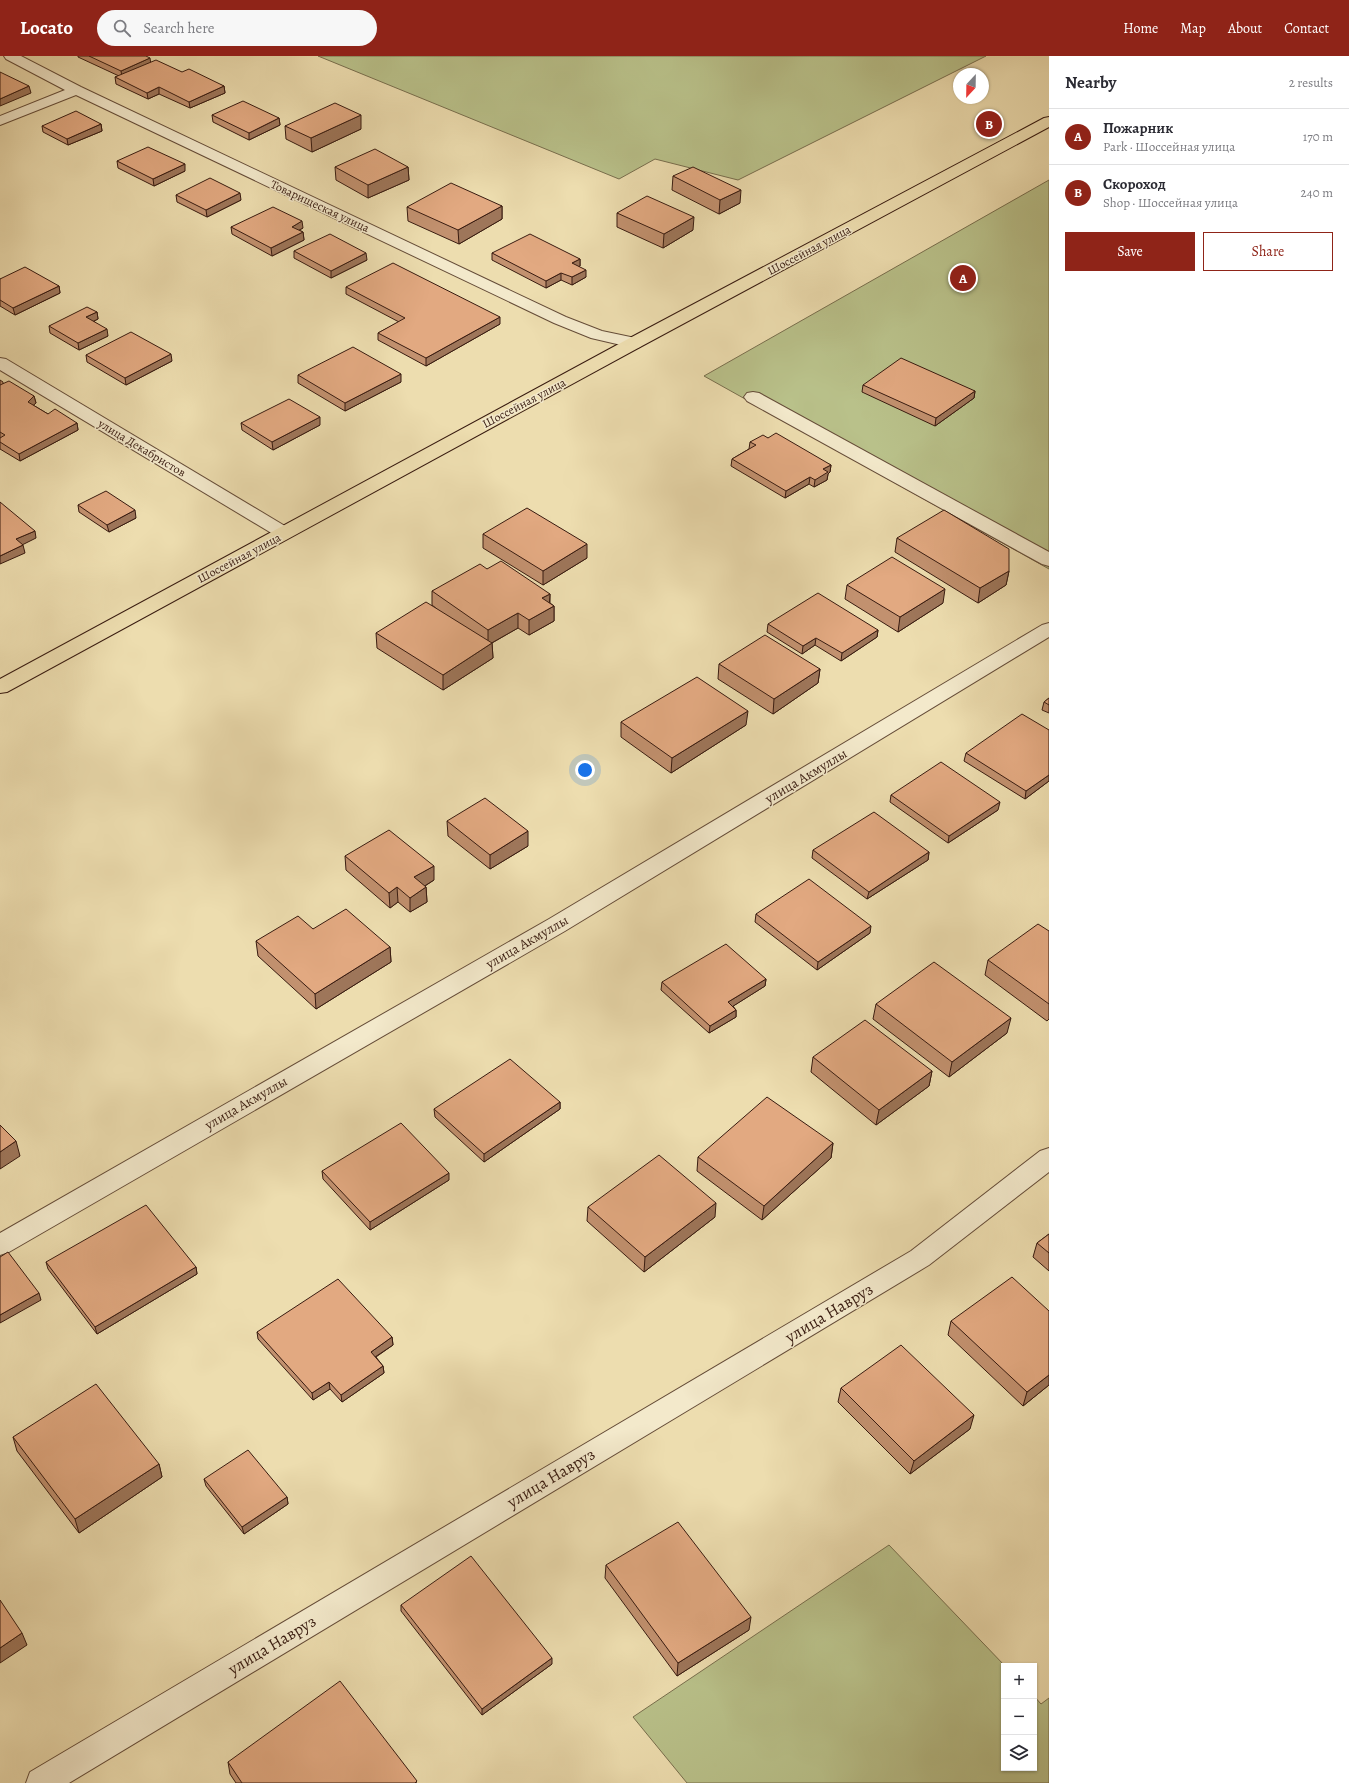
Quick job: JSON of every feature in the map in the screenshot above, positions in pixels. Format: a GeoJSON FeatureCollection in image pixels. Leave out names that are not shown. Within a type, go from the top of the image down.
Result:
{"type":"FeatureCollection","features":[{"type":"Feature","properties":{"kind":"main road","name":"Шоссейная улица"},"geometry":{"type":"LineString","coordinates":[[0,687],[634,343],[1049,121]]}},
{"type":"Feature","properties":{"kind":"street","name":"Товарищеская улица"},"geometry":{"type":"LineString","coordinates":[[11,56],[76,90],[560,320],[597,335],[634,343]]}},
{"type":"Feature","properties":{"kind":"street"},"geometry":{"type":"LineString","coordinates":[[0,121],[76,90]]}},
{"type":"Feature","properties":{"kind":"street","name":"улица Декабристов"},"geometry":{"type":"LineString","coordinates":[[0,363],[284,533]]}},
{"type":"Feature","properties":{"kind":"street"},"geometry":{"type":"LineString","coordinates":[[753,397],[1049,560]]}},
{"type":"Feature","properties":{"kind":"street","name":"улица Акмуллы"},"geometry":{"type":"LineString","coordinates":[[0,1245],[557,925],[1049,629]]}},
{"type":"Feature","properties":{"kind":"street","name":"улица Навруз"},"geometry":{"type":"LineString","coordinates":[[41,1783],[920,1258],[1049,1158]]}},
{"type":"Feature","properties":{"kind":"green space"},"geometry":{"type":"Polygon","coordinates":[[[318,56],[986,56],[962,68],[953,68],[953,72],[738,180],[655,159],[619,179],[318,56]]]}},
{"type":"Feature","properties":{"kind":"green space"},"geometry":{"type":"Polygon","coordinates":[[[1049,180],[1049,569],[704,376],[1049,180]]]}},
{"type":"Feature","properties":{"kind":"green space"},"geometry":{"type":"Polygon","coordinates":[[[889,1545],[1002,1663],[1001,1771],[1037,1771],[1037,1699],[1041,1704],[1049,1698],[1049,1783],[687,1783],[633,1717],[889,1545]]]}},
{"type":"Feature","properties":{"kind":"building"},"geometry":{"type":"Polygon","coordinates":[[[89,56],[146,56],[150,58],[121,71],[89,56]]]}},
{"type":"Feature","properties":{"kind":"building"},"geometry":{"type":"Polygon","coordinates":[[[156,60],[182,72],[189,69],[224,86],[189,102],[159,87],[147,93],[115,77],[156,60]]]}},
{"type":"Feature","properties":{"kind":"building"},"geometry":{"type":"Polygon","coordinates":[[[0,72],[29,86],[0,99],[0,72]]]}},
{"type":"Feature","properties":{"kind":"building"},"geometry":{"type":"Polygon","coordinates":[[[243,101],[279,118],[249,133],[212,115],[243,101]]]}},
{"type":"Feature","properties":{"kind":"building"},"geometry":{"type":"Polygon","coordinates":[[[335,103],[361,115],[311,138],[285,126],[335,103]]]}},
{"type":"Feature","properties":{"kind":"building"},"geometry":{"type":"Polygon","coordinates":[[[76,111],[101,124],[67,139],[42,126],[76,111]]]}},
{"type":"Feature","properties":{"kind":"building"},"geometry":{"type":"Polygon","coordinates":[[[148,147],[185,164],[153,179],[117,161],[148,147]]]}},
{"type":"Feature","properties":{"kind":"building"},"geometry":{"type":"Polygon","coordinates":[[[375,149],[408,167],[368,185],[335,167],[375,149]]]}},
{"type":"Feature","properties":{"kind":"building"},"geometry":{"type":"Polygon","coordinates":[[[693,167],[741,190],[720,200],[673,176],[693,167]]]}},
{"type":"Feature","properties":{"kind":"building"},"geometry":{"type":"Polygon","coordinates":[[[210,178],[240,193],[206,210],[176,195],[210,178]]]}},
{"type":"Feature","properties":{"kind":"building"},"geometry":{"type":"Polygon","coordinates":[[[451,183],[502,206],[458,230],[407,207],[451,183]]]}},
{"type":"Feature","properties":{"kind":"building"},"geometry":{"type":"Polygon","coordinates":[[[647,196],[694,217],[664,234],[617,213],[647,196]]]}},
{"type":"Feature","properties":{"kind":"building"},"geometry":{"type":"Polygon","coordinates":[[[273,207],[302,221],[292,227],[303,232],[271,248],[231,227],[273,207]]]}},
{"type":"Feature","properties":{"kind":"building"},"geometry":{"type":"Polygon","coordinates":[[[330,234],[366,253],[331,271],[294,251],[330,234]]]}},
{"type":"Feature","properties":{"kind":"building"},"geometry":{"type":"Polygon","coordinates":[[[530,234],[580,259],[572,263],[586,270],[572,277],[561,273],[546,281],[492,253],[530,234]]]}},
{"type":"Feature","properties":{"kind":"building"},"geometry":{"type":"Polygon","coordinates":[[[393,263],[500,317],[426,358],[378,333],[405,318],[346,287],[393,263]]]}},
{"type":"Feature","properties":{"kind":"building"},"geometry":{"type":"Polygon","coordinates":[[[25,267],[59,286],[13,308],[0,300],[0,279],[25,267]]]}},
{"type":"Feature","properties":{"kind":"building"},"geometry":{"type":"Polygon","coordinates":[[[87,307],[97,312],[86,317],[107,329],[78,343],[49,326],[87,307]]]}},
{"type":"Feature","properties":{"kind":"building"},"geometry":{"type":"Polygon","coordinates":[[[131,332],[171,354],[125,378],[86,355],[131,332]]]}},
{"type":"Feature","properties":{"kind":"building"},"geometry":{"type":"Polygon","coordinates":[[[353,347],[401,374],[345,403],[298,375],[353,347]]]}},
{"type":"Feature","properties":{"kind":"building"},"geometry":{"type":"Polygon","coordinates":[[[901,358],[975,391],[936,418],[863,385],[901,358]]]}},
{"type":"Feature","properties":{"kind":"building"},"geometry":{"type":"Polygon","coordinates":[[[9,381],[34,396],[28,402],[48,414],[55,409],[77,423],[19,454],[0,442],[0,438],[5,435],[0,432],[0,385],[9,381]]]}},
{"type":"Feature","properties":{"kind":"building"},"geometry":{"type":"Polygon","coordinates":[[[289,399],[320,417],[272,442],[241,423],[289,399]]]}},
{"type":"Feature","properties":{"kind":"building"},"geometry":{"type":"Polygon","coordinates":[[[776,433],[831,465],[823,469],[828,472],[815,480],[810,477],[786,491],[732,459],[756,445],[750,442],[763,435],[768,438],[776,433]]]}},
{"type":"Feature","properties":{"kind":"building"},"geometry":{"type":"Polygon","coordinates":[[[106,491],[135,510],[107,525],[78,505],[106,491]]]}},
{"type":"Feature","properties":{"kind":"building"},"geometry":{"type":"Polygon","coordinates":[[[0,502],[35,531],[16,539],[23,545],[0,556],[0,502]]]}},
{"type":"Feature","properties":{"kind":"building"},"geometry":{"type":"Polygon","coordinates":[[[527,508],[587,544],[543,571],[483,534],[527,508]]]}},
{"type":"Feature","properties":{"kind":"building"},"geometry":{"type":"Polygon","coordinates":[[[944,510],[1009,549],[1009,571],[980,588],[897,538],[944,510]]]}},
{"type":"Feature","properties":{"kind":"building"},"geometry":{"type":"Polygon","coordinates":[[[892,557],[945,589],[900,617],[847,585],[892,557]]]}},
{"type":"Feature","properties":{"kind":"building"},"geometry":{"type":"Polygon","coordinates":[[[501,561],[550,594],[542,598],[554,606],[529,620],[518,613],[488,630],[432,591],[480,564],[487,569],[501,561]]]}},
{"type":"Feature","properties":{"kind":"building"},"geometry":{"type":"Polygon","coordinates":[[[818,593],[878,630],[842,653],[816,638],[803,646],[768,624],[818,593]]]}},
{"type":"Feature","properties":{"kind":"building"},"geometry":{"type":"Polygon","coordinates":[[[426,602],[492,643],[443,675],[376,633],[426,602]]]}},
{"type":"Feature","properties":{"kind":"building"},"geometry":{"type":"Polygon","coordinates":[[[765,635],[820,669],[774,699],[719,664],[765,635]]]}},
{"type":"Feature","properties":{"kind":"building"},"geometry":{"type":"Polygon","coordinates":[[[697,677],[748,711],[672,758],[621,722],[697,677]]]}},
{"type":"Feature","properties":{"kind":"building"},"geometry":{"type":"Polygon","coordinates":[[[1049,698],[1049,705],[1044,702],[1049,698]]]}},
{"type":"Feature","properties":{"kind":"building"},"geometry":{"type":"Polygon","coordinates":[[[1022,714],[1049,730],[1049,775],[1026,791],[966,753],[1022,714]]]}},
{"type":"Feature","properties":{"kind":"building"},"geometry":{"type":"Polygon","coordinates":[[[941,762],[1000,802],[949,836],[891,795],[941,762]]]}},
{"type":"Feature","properties":{"kind":"building"},"geometry":{"type":"Polygon","coordinates":[[[485,798],[528,831],[490,855],[447,821],[485,798]]]}},
{"type":"Feature","properties":{"kind":"building"},"geometry":{"type":"Polygon","coordinates":[[[874,812],[929,852],[869,892],[813,850],[874,812]]]}},
{"type":"Feature","properties":{"kind":"building"},"geometry":{"type":"Polygon","coordinates":[[[389,830],[434,866],[414,877],[426,887],[410,898],[397,887],[389,893],[345,856],[389,830]]]}},
{"type":"Feature","properties":{"kind":"building"},"geometry":{"type":"Polygon","coordinates":[[[809,879],[871,926],[818,962],[756,914],[809,879]]]}},
{"type":"Feature","properties":{"kind":"building"},"geometry":{"type":"Polygon","coordinates":[[[346,909],[390,947],[315,994],[256,941],[298,916],[313,929],[346,909]]]}},
{"type":"Feature","properties":{"kind":"building"},"geometry":{"type":"Polygon","coordinates":[[[1038,924],[1049,931],[1049,1004],[988,960],[1038,924]]]}},
{"type":"Feature","properties":{"kind":"building"},"geometry":{"type":"Polygon","coordinates":[[[726,944],[766,979],[728,1002],[736,1010],[710,1026],[662,982],[726,944]]]}},
{"type":"Feature","properties":{"kind":"building"},"geometry":{"type":"Polygon","coordinates":[[[934,962],[1011,1018],[952,1062],[876,1004],[934,962]]]}},
{"type":"Feature","properties":{"kind":"building"},"geometry":{"type":"Polygon","coordinates":[[[865,1020],[932,1071],[879,1110],[813,1057],[865,1020]]]}},
{"type":"Feature","properties":{"kind":"building"},"geometry":{"type":"Polygon","coordinates":[[[510,1059],[560,1102],[484,1154],[434,1109],[510,1059]]]}},
{"type":"Feature","properties":{"kind":"building"},"geometry":{"type":"Polygon","coordinates":[[[767,1097],[833,1143],[764,1206],[698,1157],[767,1097]]]}},
{"type":"Feature","properties":{"kind":"building"},"geometry":{"type":"Polygon","coordinates":[[[401,1123],[449,1173],[370,1222],[322,1171],[401,1123]]]}},
{"type":"Feature","properties":{"kind":"building"},"geometry":{"type":"Polygon","coordinates":[[[0,1125],[16,1141],[0,1152],[0,1125]]]}},
{"type":"Feature","properties":{"kind":"building"},"geometry":{"type":"Polygon","coordinates":[[[659,1155],[716,1203],[645,1257],[588,1207],[659,1155]]]}},
{"type":"Feature","properties":{"kind":"building"},"geometry":{"type":"Polygon","coordinates":[[[146,1205],[196,1267],[95,1327],[46,1262],[146,1205]]]}},
{"type":"Feature","properties":{"kind":"building"},"geometry":{"type":"Polygon","coordinates":[[[1049,1234],[1049,1253],[1037,1243],[1049,1234]]]}},
{"type":"Feature","properties":{"kind":"building"},"geometry":{"type":"Polygon","coordinates":[[[8,1252],[39,1293],[0,1315],[0,1257],[8,1252]]]}},
{"type":"Feature","properties":{"kind":"building"},"geometry":{"type":"Polygon","coordinates":[[[1012,1277],[1049,1311],[1049,1375],[1027,1392],[951,1321],[1012,1277]]]}},
{"type":"Feature","properties":{"kind":"building"},"geometry":{"type":"Polygon","coordinates":[[[338,1279],[392,1337],[371,1352],[383,1366],[341,1395],[329,1382],[312,1393],[257,1332],[338,1279]]]}},
{"type":"Feature","properties":{"kind":"building"},"geometry":{"type":"Polygon","coordinates":[[[901,1345],[974,1415],[914,1461],[841,1388],[901,1345]]]}},
{"type":"Feature","properties":{"kind":"building"},"geometry":{"type":"Polygon","coordinates":[[[96,1384],[159,1464],[75,1519],[13,1437],[96,1384]]]}},
{"type":"Feature","properties":{"kind":"building"},"geometry":{"type":"Polygon","coordinates":[[[248,1450],[287,1497],[242,1527],[204,1479],[248,1450]]]}},
{"type":"Feature","properties":{"kind":"building"},"geometry":{"type":"Polygon","coordinates":[[[678,1522],[751,1617],[678,1663],[606,1565],[678,1522]]]}},
{"type":"Feature","properties":{"kind":"building"},"geometry":{"type":"Polygon","coordinates":[[[471,1556],[552,1658],[482,1709],[401,1605],[471,1556]]]}},
{"type":"Feature","properties":{"kind":"building"},"geometry":{"type":"Polygon","coordinates":[[[0,1600],[22,1633],[0,1648],[0,1600]]]}},
{"type":"Feature","properties":{"kind":"building"},"geometry":{"type":"Polygon","coordinates":[[[340,1681],[417,1781],[415,1783],[242,1783],[228,1762],[340,1681]]]}},
{"type":"Feature","properties":{"kind":"place","name":"Скороход"},"geometry":{"type":"Point","coordinates":[989,124]}},
{"type":"Feature","properties":{"kind":"place","name":"Пожарник"},"geometry":{"type":"Point","coordinates":[963,278]}}]}
